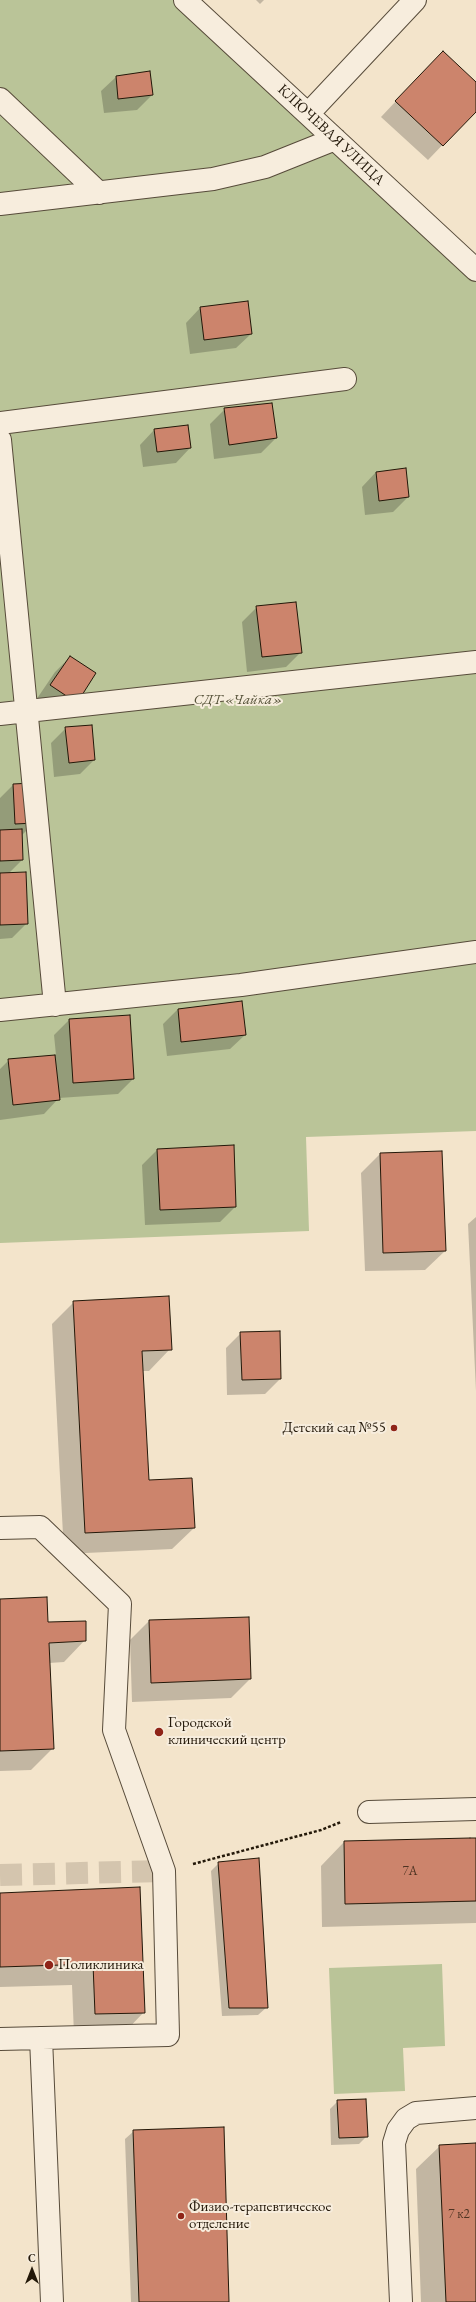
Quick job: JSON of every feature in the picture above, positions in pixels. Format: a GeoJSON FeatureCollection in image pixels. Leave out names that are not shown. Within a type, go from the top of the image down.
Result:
{"type":"FeatureCollection","features":[{"type":"Feature","properties":{"kind":"street","name":"КЛЮЧЕВАЯ УЛИЦА"},"geometry":{"type":"LineString","coordinates":[[185,0],[476,270]]}},
{"type":"Feature","properties":{"kind":"street"},"geometry":{"type":"LineString","coordinates":[[308,114],[415,0]]}},
{"type":"Feature","properties":{"kind":"street"},"geometry":{"type":"LineString","coordinates":[[0,100],[99,193]]}},
{"type":"Feature","properties":{"kind":"street"},"geometry":{"type":"LineString","coordinates":[[0,204],[213,179],[258,169],[335,140]]}},
{"type":"Feature","properties":{"kind":"street"},"geometry":{"type":"LineString","coordinates":[[0,423],[345,379]]}},
{"type":"Feature","properties":{"kind":"street"},"geometry":{"type":"LineString","coordinates":[[0,440],[55,1006]]}},
{"type":"Feature","properties":{"kind":"street"},"geometry":{"type":"LineString","coordinates":[[0,714],[476,662]]}},
{"type":"Feature","properties":{"kind":"street"},"geometry":{"type":"LineString","coordinates":[[0,1010],[55,1006],[242,985],[476,952]]}},
{"type":"Feature","properties":{"kind":"street"},"geometry":{"type":"LineString","coordinates":[[0,1528],[40,1526],[120,1604],[114,1730],[164,1871],[168,2035],[0,2039]]}},
{"type":"Feature","properties":{"kind":"street"},"geometry":{"type":"LineString","coordinates":[[369,1812],[476,1809]]}},
{"type":"Feature","properties":{"kind":"street"},"geometry":{"type":"LineString","coordinates":[[41,2038],[52,2302]]}},
{"type":"Feature","properties":{"kind":"street"},"geometry":{"type":"LineString","coordinates":[[400,2302],[394,2143],[398,2130],[406,2119],[416,2113],[476,2108]]}},
{"type":"Feature","properties":{"kind":"path"},"geometry":{"type":"LineString","coordinates":[[164,1871],[321,1830],[369,1812]]}},
{"type":"Feature","properties":{"kind":"green space","name":"СДТ «Чайка»"},"geometry":{"type":"Polygon","coordinates":[[[0,0],[185,0],[476,270],[476,1131],[306,1137],[309,1231],[0,1243],[0,0]]]}},
{"type":"Feature","properties":{"kind":"green space"},"geometry":{"type":"Polygon","coordinates":[[[442,1964],[445,2046],[403,2048],[405,2091],[334,2094],[329,1968],[442,1964]]]}},
{"type":"Feature","properties":{"kind":"building"},"geometry":{"type":"Polygon","coordinates":[[[443,51],[476,82],[476,112],[443,146],[395,101],[443,51]]]}},
{"type":"Feature","properties":{"kind":"building"},"geometry":{"type":"Polygon","coordinates":[[[150,71],[153,95],[118,99],[116,76],[150,71]]]}},
{"type":"Feature","properties":{"kind":"building"},"geometry":{"type":"Polygon","coordinates":[[[248,301],[252,334],[204,340],[200,307],[248,301]]]}},
{"type":"Feature","properties":{"kind":"building"},"geometry":{"type":"Polygon","coordinates":[[[272,403],[277,438],[229,445],[224,408],[272,403]]]}},
{"type":"Feature","properties":{"kind":"building"},"geometry":{"type":"Polygon","coordinates":[[[188,425],[191,448],[157,452],[154,429],[188,425]]]}},
{"type":"Feature","properties":{"kind":"building"},"geometry":{"type":"Polygon","coordinates":[[[406,468],[409,497],[379,501],[376,472],[406,468]]]}},
{"type":"Feature","properties":{"kind":"building"},"geometry":{"type":"Polygon","coordinates":[[[296,602],[302,653],[262,657],[256,606],[296,602]]]}},
{"type":"Feature","properties":{"kind":"building"},"geometry":{"type":"Polygon","coordinates":[[[70,656],[96,673],[77,703],[50,685],[70,656]]]}},
{"type":"Feature","properties":{"kind":"building"},"geometry":{"type":"Polygon","coordinates":[[[92,725],[95,760],[69,763],[65,727],[92,725]]]}},
{"type":"Feature","properties":{"kind":"building"},"geometry":{"type":"Polygon","coordinates":[[[33,783],[35,823],[15,824],[13,784],[33,783]]]}},
{"type":"Feature","properties":{"kind":"building"},"geometry":{"type":"Polygon","coordinates":[[[22,829],[23,860],[0,861],[0,830],[22,829]]]}},
{"type":"Feature","properties":{"kind":"building"},"geometry":{"type":"Polygon","coordinates":[[[26,872],[28,924],[0,925],[0,873],[26,872]]]}},
{"type":"Feature","properties":{"kind":"building"},"geometry":{"type":"Polygon","coordinates":[[[242,1001],[246,1035],[181,1042],[178,1009],[242,1001]]]}},
{"type":"Feature","properties":{"kind":"building"},"geometry":{"type":"Polygon","coordinates":[[[130,1015],[134,1079],[73,1083],[69,1019],[130,1015]]]}},
{"type":"Feature","properties":{"kind":"building"},"geometry":{"type":"Polygon","coordinates":[[[55,1055],[60,1100],[13,1105],[8,1059],[55,1055]]]}},
{"type":"Feature","properties":{"kind":"building"},"geometry":{"type":"Polygon","coordinates":[[[234,1145],[236,1207],[160,1210],[157,1149],[234,1145]]]}},
{"type":"Feature","properties":{"kind":"building"},"geometry":{"type":"Polygon","coordinates":[[[442,1151],[446,1251],[383,1253],[380,1153],[442,1151]]]}},
{"type":"Feature","properties":{"kind":"building"},"geometry":{"type":"Polygon","coordinates":[[[169,1296],[172,1350],[142,1351],[149,1480],[192,1478],[195,1528],[85,1533],[73,1301],[169,1296]]]}},
{"type":"Feature","properties":{"kind":"building"},"geometry":{"type":"Polygon","coordinates":[[[280,1331],[281,1379],[242,1380],[240,1332],[280,1331]]]}},
{"type":"Feature","properties":{"kind":"building"},"geometry":{"type":"Polygon","coordinates":[[[47,1597],[48,1622],[86,1621],[86,1641],[49,1643],[54,1749],[0,1751],[0,1599],[47,1597]]]}},
{"type":"Feature","properties":{"kind":"building"},"geometry":{"type":"Polygon","coordinates":[[[249,1617],[251,1679],[151,1683],[149,1620],[249,1617]]]}},
{"type":"Feature","properties":{"kind":"building"},"geometry":{"type":"Polygon","coordinates":[[[476,1838],[476,1901],[345,1904],[344,1841],[476,1838]]]}},
{"type":"Feature","properties":{"kind":"building"},"geometry":{"type":"Polygon","coordinates":[[[259,1858],[268,2008],[229,2008],[218,1862],[259,1858]]]}},
{"type":"Feature","properties":{"kind":"building"},"geometry":{"type":"Polygon","coordinates":[[[140,1887],[145,2013],[95,2014],[93,1964],[0,1967],[0,1893],[140,1887]]]}},
{"type":"Feature","properties":{"kind":"building"},"geometry":{"type":"Polygon","coordinates":[[[366,2099],[368,2137],[339,2138],[337,2100],[366,2099]]]}},
{"type":"Feature","properties":{"kind":"building","name":"Физио-терапевтическое отделение"},"geometry":{"type":"Polygon","coordinates":[[[224,2127],[229,2302],[139,2302],[133,2130],[224,2127]]]}},
{"type":"Feature","properties":{"kind":"building"},"geometry":{"type":"Polygon","coordinates":[[[476,2143],[476,2302],[446,2302],[439,2145],[476,2143]]]}},
{"type":"Feature","properties":{"kind":"tunnel"},"geometry":{"type":"LineString","coordinates":[[0,1875],[164,1871]]}},
{"type":"Feature","properties":{"kind":"place","name":"Детский сад №55"},"geometry":{"type":"Point","coordinates":[394,1428]}},
{"type":"Feature","properties":{"kind":"place","name":"Городской клинический центр"},"geometry":{"type":"Point","coordinates":[159,1732]}},
{"type":"Feature","properties":{"kind":"place","name":"Поликлиника"},"geometry":{"type":"Point","coordinates":[49,1965]}},
{"type":"Feature","properties":{"kind":"place","name":"Физио-терапевтическое отделение"},"geometry":{"type":"Point","coordinates":[181,2216]}}]}
